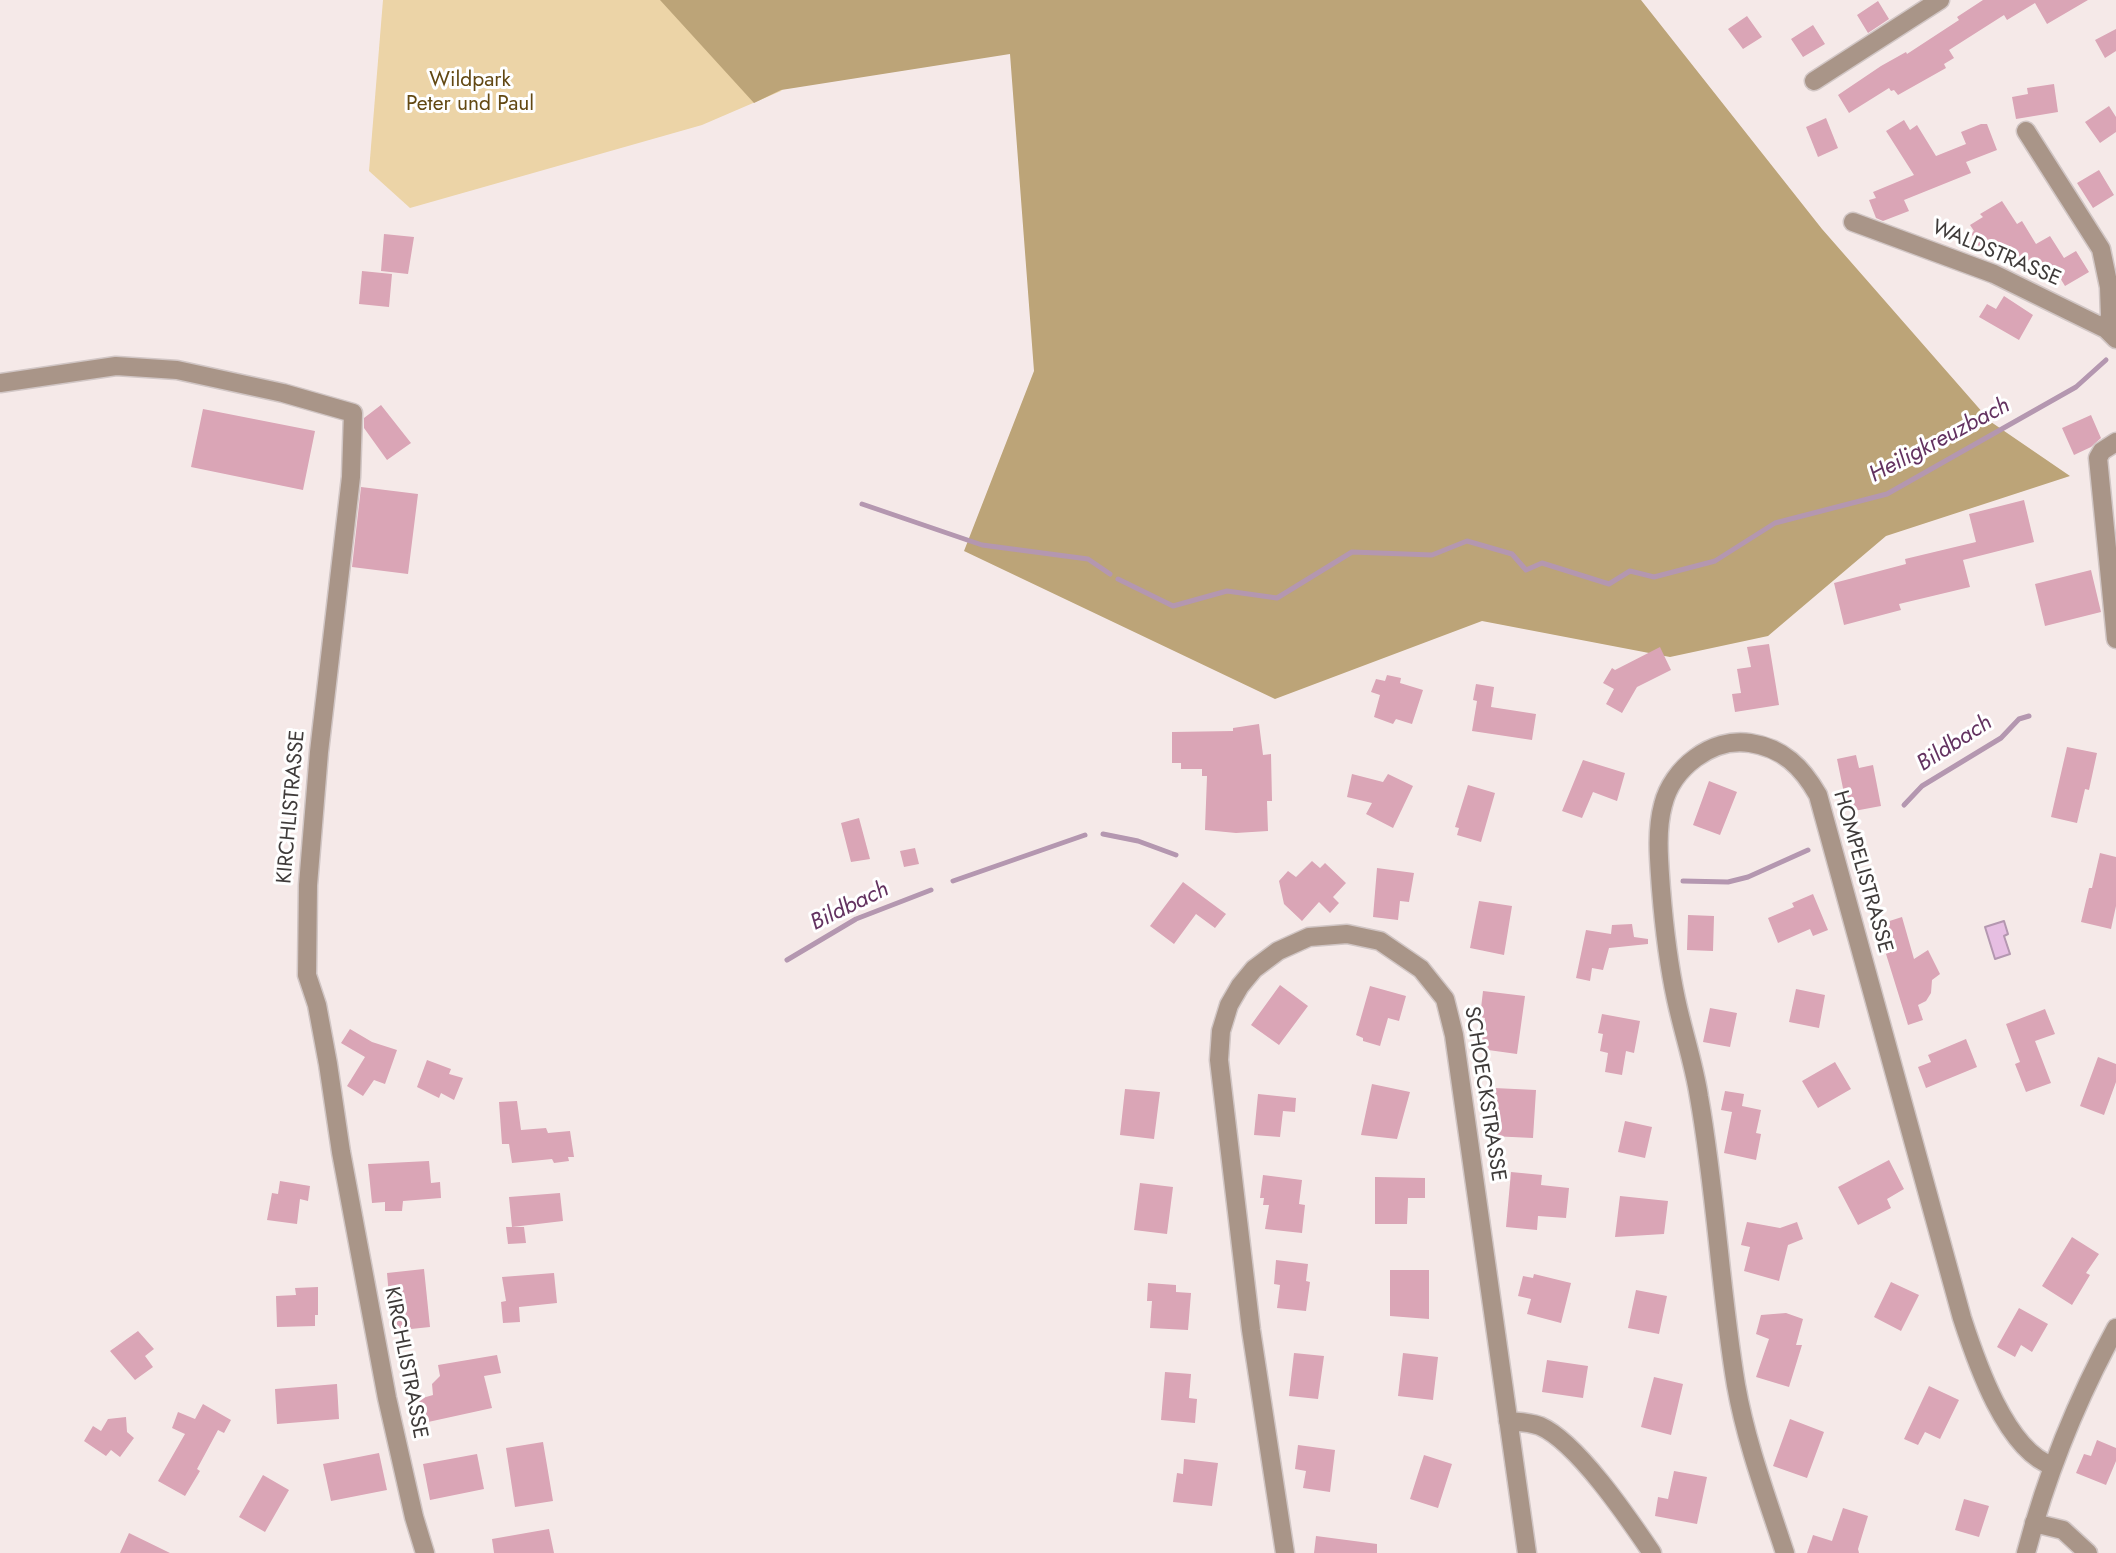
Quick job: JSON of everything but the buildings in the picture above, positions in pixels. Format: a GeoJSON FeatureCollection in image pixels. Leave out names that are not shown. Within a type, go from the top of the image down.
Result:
{"type":"FeatureCollection","features":[{"type":"Feature","properties":{"kind":"street"},"geometry":{"type":"LineString","coordinates":[[1814,80],[1940,0]]}},
{"type":"Feature","properties":{"kind":"street"},"geometry":{"type":"LineString","coordinates":[[2026,131],[2101,249],[2109,287],[2111,334]]}},
{"type":"Feature","properties":{"kind":"street","name":"WALDSTRASSE"},"geometry":{"type":"LineString","coordinates":[[1853,222],[1994,274],[2111,334]]}},
{"type":"Feature","properties":{"kind":"street","name":"KIRCHLISTRASSE"},"geometry":{"type":"LineString","coordinates":[[0,383],[116,366],[177,369],[283,393],[353,413],[351,477],[319,752],[310,858],[307,975],[317,1005],[341,1152],[387,1398],[414,1517],[425,1553]]}},
{"type":"Feature","properties":{"kind":"street"},"geometry":{"type":"LineString","coordinates":[[2116,442],[2102,451],[2098,458],[2116,639]]}},
{"type":"Feature","properties":{"kind":"street","name":"HOMPELISTRASSE"},"geometry":{"type":"LineString","coordinates":[[1785,1553],[1754,1457],[1737,1387],[1711,1167],[1698,1090],[1676,1000],[1667,949],[1660,871],[1659,826],[1663,803],[1672,781],[1699,755],[1723,745],[1746,742],[1769,746],[1793,761],[1807,776],[1818,795],[1977,1364],[1997,1407],[2028,1449],[2040,1462],[2053,1466]]}},
{"type":"Feature","properties":{"kind":"street","name":"SCHOECKSTRASSE"},"geometry":{"type":"LineString","coordinates":[[1285,1553],[1251,1330],[1219,1059],[1221,1031],[1229,1005],[1254,969],[1278,951],[1309,937],[1347,934],[1380,941],[1421,970],[1445,999],[1454,1035],[1527,1553]]}},
{"type":"Feature","properties":{"kind":"street"},"geometry":{"type":"LineString","coordinates":[[2026,1553],[2074,1409],[2116,1328]]}},
{"type":"Feature","properties":{"kind":"street"},"geometry":{"type":"LineString","coordinates":[[1508,1421],[1527,1422],[1542,1427],[1581,1460],[1652,1553]]}},
{"type":"Feature","properties":{"kind":"street"},"geometry":{"type":"LineString","coordinates":[[2034,1523],[2063,1530],[2088,1553]]}},
{"type":"Feature","properties":{"kind":"green space","name":"Wildpark Peter und Paul"},"geometry":{"type":"Polygon","coordinates":[[[383,0],[774,0],[805,65],[781,91],[702,125],[410,208],[369,171],[383,0]]]}},
{"type":"Feature","properties":{"kind":"shaded area"},"geometry":{"type":"Polygon","coordinates":[[[660,0],[1641,0],[1822,229],[1991,422],[2070,476],[1886,536],[1768,636],[1670,657],[1482,621],[1275,699],[964,551],[1034,371],[1010,54],[781,90],[754,103],[660,0]]]}},
{"type":"Feature","properties":{"kind":"shaded area"},"geometry":{"type":"Polygon","coordinates":[[[2004,921],[2008,934],[2004,936],[2010,954],[1995,959],[1985,927],[2004,921]]]}},
{"type":"Feature","properties":{"kind":"waterway","name":"Heiligkreuzbach"},"geometry":{"type":"LineString","coordinates":[[1118,579],[1173,606],[1227,591],[1277,598],[1352,552],[1432,555],[1467,541],[1512,554],[1526,570],[1542,563],[1609,584],[1630,571],[1654,577],[1715,561],[1775,523],[1887,494],[2076,387],[2106,360]]}},
{"type":"Feature","properties":{"kind":"waterway","name":"Heiligkreuzbach"},"geometry":{"type":"LineString","coordinates":[[862,504],[982,545],[1088,559],[1110,574]]}},
{"type":"Feature","properties":{"kind":"waterway","name":"Bildbach"},"geometry":{"type":"LineString","coordinates":[[1904,805],[1922,786],[2001,738],[2019,719],[2029,716]]}},
{"type":"Feature","properties":{"kind":"waterway","name":"Bildbach"},"geometry":{"type":"LineString","coordinates":[[1103,834],[1138,841],[1176,855]]}},
{"type":"Feature","properties":{"kind":"waterway","name":"Bildbach"},"geometry":{"type":"LineString","coordinates":[[953,881],[1085,835]]}},
{"type":"Feature","properties":{"kind":"waterway","name":"Bildbach"},"geometry":{"type":"LineString","coordinates":[[1683,881],[1728,882],[1748,877],[1808,850]]}},
{"type":"Feature","properties":{"kind":"waterway","name":"Bildbach"},"geometry":{"type":"LineString","coordinates":[[787,960],[856,919],[931,890]]}}]}
